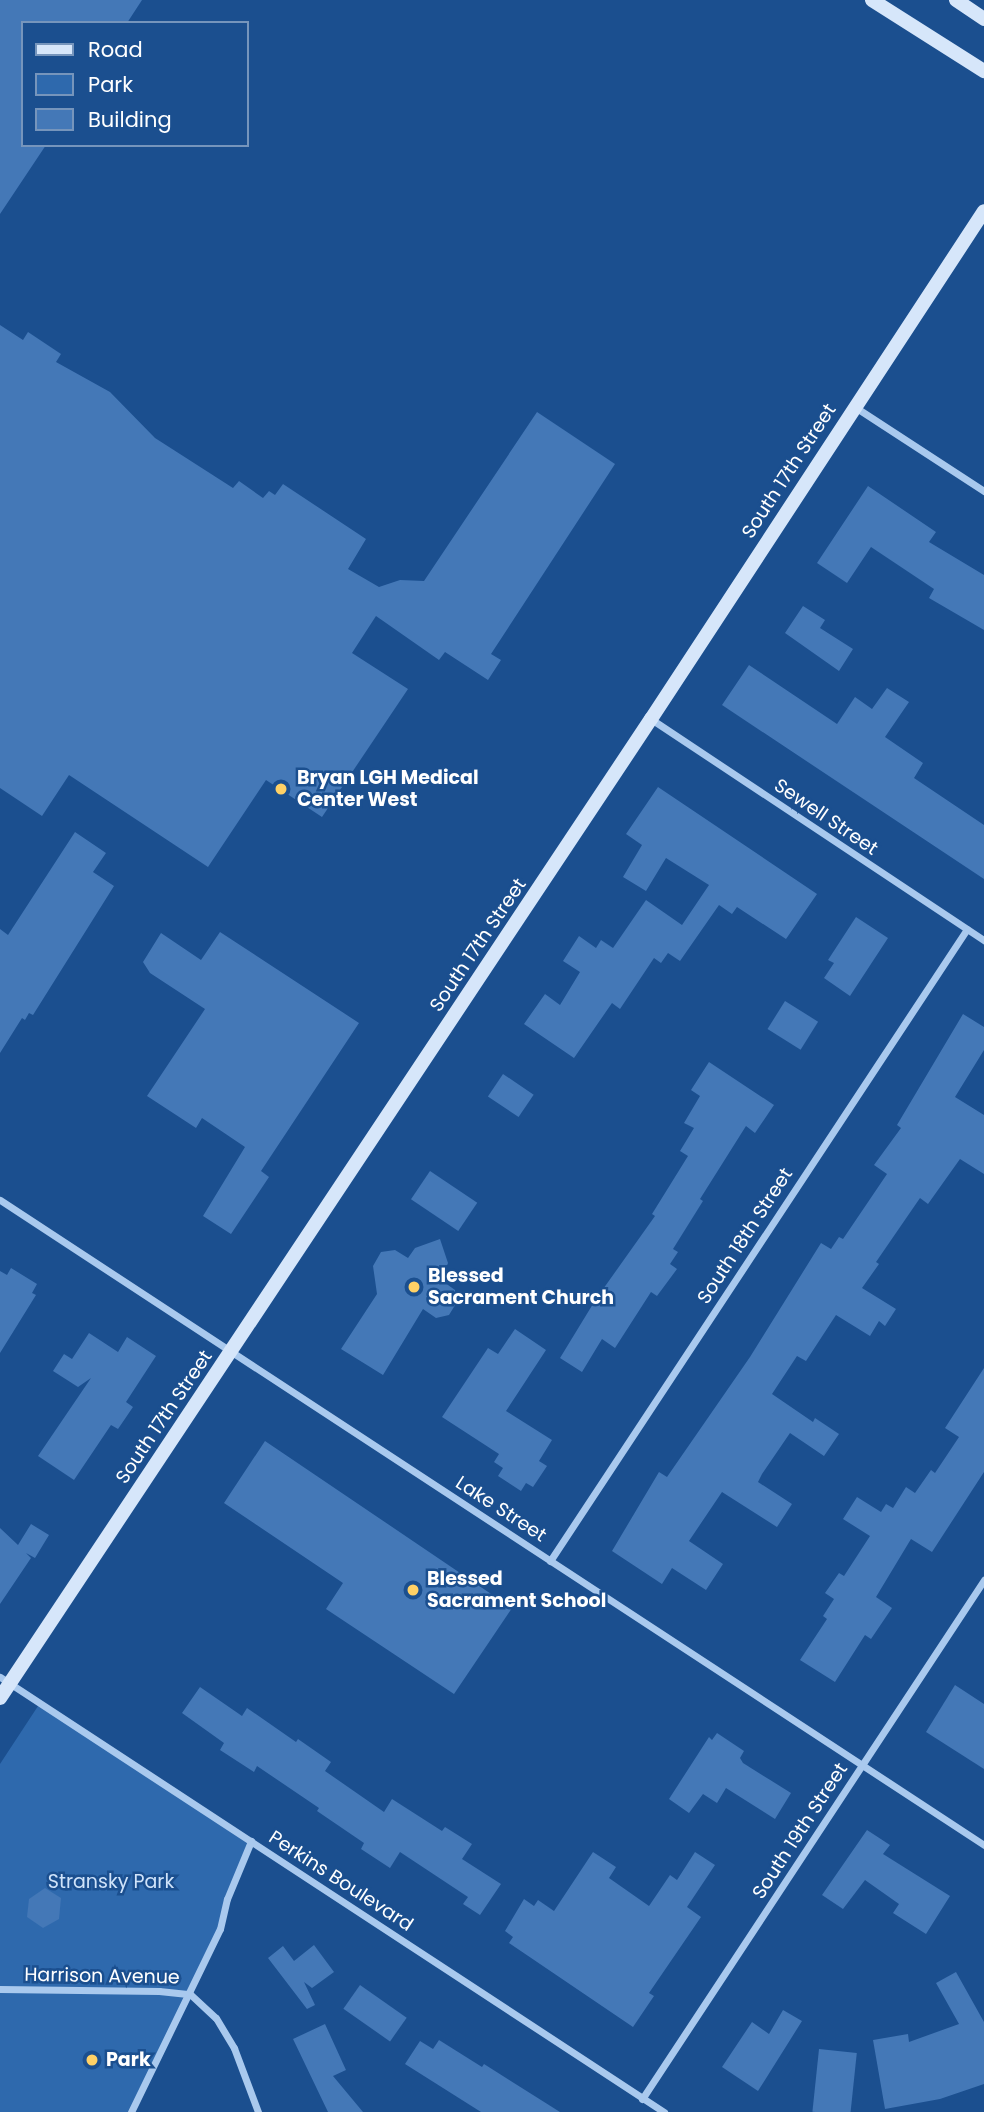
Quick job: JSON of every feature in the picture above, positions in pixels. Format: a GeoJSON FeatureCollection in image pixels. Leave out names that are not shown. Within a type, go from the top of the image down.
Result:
{"type":"FeatureCollection","features":[{"type":"Feature","properties":{"kind":"main road"},"geometry":{"type":"LineString","coordinates":[[872,0],[984,71]]}},
{"type":"Feature","properties":{"kind":"main road"},"geometry":{"type":"LineString","coordinates":[[956,0],[984,19]]}},
{"type":"Feature","properties":{"kind":"main road","name":"South 17th Street"},"geometry":{"type":"LineString","coordinates":[[0,1698],[5,1680],[230,1352],[651,719],[984,211]]}},
{"type":"Feature","properties":{"kind":"street"},"geometry":{"type":"LineString","coordinates":[[855,406],[984,491]]}},
{"type":"Feature","properties":{"kind":"street","name":"Sewell Street"},"geometry":{"type":"LineString","coordinates":[[651,719],[984,940]]}},
{"type":"Feature","properties":{"kind":"street","name":"South 18th Street"},"geometry":{"type":"LineString","coordinates":[[550,1560],[967,929]]}},
{"type":"Feature","properties":{"kind":"street","name":"Lake Street"},"geometry":{"type":"LineString","coordinates":[[0,1200],[984,1845]]}},
{"type":"Feature","properties":{"kind":"street","name":"South 19th Street"},"geometry":{"type":"LineString","coordinates":[[642,2099],[984,1580]]}},
{"type":"Feature","properties":{"kind":"street","name":"Perkins Boulevard"},"geometry":{"type":"LineString","coordinates":[[5,1680],[664,2112]]}},
{"type":"Feature","properties":{"kind":"street"},"geometry":{"type":"LineString","coordinates":[[131,2112],[220,1929],[227,1899],[251,1842]]}},
{"type":"Feature","properties":{"kind":"street","name":"Harrison Avenue"},"geometry":{"type":"LineString","coordinates":[[0,1990],[159,1991],[190,1994],[216,2018],[234,2048],[258,2112]]}},
{"type":"Feature","properties":{"kind":"green space","name":"Stransky Park"},"geometry":{"type":"Polygon","coordinates":[[[40,1703],[251,1841],[235,1876],[220,1929],[131,2112],[0,2112],[0,1764],[40,1703]]]}},
{"type":"Feature","properties":{"kind":"building"},"geometry":{"type":"Polygon","coordinates":[[[0,0],[142,0],[128,21],[21,21],[21,147],[45,147],[0,214],[0,0]]]}},
{"type":"Feature","properties":{"kind":"building"},"geometry":{"type":"Polygon","coordinates":[[[0,325],[23,340],[28,332],[61,354],[56,362],[110,392],[155,438],[233,488],[239,481],[263,498],[269,491],[275,495],[283,484],[366,539],[348,569],[379,587],[400,580],[424,581],[537,412],[615,464],[491,654],[501,660],[488,680],[445,652],[439,660],[376,616],[352,653],[408,689],[322,817],[266,780],[208,867],[69,775],[42,816],[0,788],[0,325]]]}},
{"type":"Feature","properties":{"kind":"building"},"geometry":{"type":"Polygon","coordinates":[[[868,486],[936,532],[929,542],[984,575],[984,630],[929,598],[934,589],[871,547],[847,583],[817,563],[868,486]]]}},
{"type":"Feature","properties":{"kind":"building"},"geometry":{"type":"Polygon","coordinates":[[[803,606],[825,620],[820,628],[853,649],[839,671],[785,633],[803,606]]]}},
{"type":"Feature","properties":{"kind":"building"},"geometry":{"type":"Polygon","coordinates":[[[749,665],[837,724],[855,697],[872,709],[887,688],[909,702],[885,737],[923,763],[914,778],[984,825],[984,879],[722,705],[749,665]]]}},
{"type":"Feature","properties":{"kind":"building"},"geometry":{"type":"Polygon","coordinates":[[[658,787],[817,894],[786,939],[737,907],[732,914],[719,905],[680,961],[668,953],[661,963],[654,958],[620,1009],[612,1003],[574,1058],[524,1024],[545,994],[560,1005],[580,972],[563,961],[579,936],[596,948],[601,940],[613,948],[646,900],[682,925],[709,885],[666,858],[646,891],[623,877],[642,845],[626,834],[658,787]]]}},
{"type":"Feature","properties":{"kind":"building"},"geometry":{"type":"Polygon","coordinates":[[[75,832],[106,853],[93,872],[114,886],[33,1015],[29,1013],[25,1020],[22,1018],[0,1053],[0,929],[8,935],[75,832]]]}},
{"type":"Feature","properties":{"kind":"building"},"geometry":{"type":"Polygon","coordinates":[[[856,917],[888,938],[850,996],[824,978],[834,963],[828,960],[856,917]]]}},
{"type":"Feature","properties":{"kind":"building"},"geometry":{"type":"Polygon","coordinates":[[[220,932],[359,1023],[261,1171],[269,1177],[231,1234],[203,1216],[245,1147],[202,1118],[196,1128],[147,1096],[205,1009],[150,973],[143,962],[161,933],[201,960],[220,932]]]}},
{"type":"Feature","properties":{"kind":"building"},"geometry":{"type":"Polygon","coordinates":[[[785,1001],[818,1022],[801,1050],[768,1029],[785,1001]]]}},
{"type":"Feature","properties":{"kind":"building"},"geometry":{"type":"Polygon","coordinates":[[[963,1014],[984,1027],[984,1050],[955,1097],[984,1115],[984,1174],[960,1159],[928,1204],[920,1198],[876,1262],[879,1264],[862,1288],[896,1309],[885,1326],[879,1321],[870,1336],[836,1315],[806,1361],[797,1356],[772,1394],[813,1422],[815,1418],[839,1434],[824,1456],[790,1433],[762,1474],[758,1482],[792,1504],[777,1527],[722,1492],[689,1541],[723,1564],[706,1590],[672,1568],[662,1584],[612,1551],[659,1472],[667,1477],[750,1357],[821,1243],[831,1249],[839,1237],[843,1239],[887,1174],[874,1165],[901,1128],[897,1125],[963,1014]]]}},
{"type":"Feature","properties":{"kind":"building"},"geometry":{"type":"Polygon","coordinates":[[[709,1062],[774,1105],[755,1133],[746,1126],[700,1199],[703,1201],[673,1249],[678,1252],[670,1264],[677,1269],[657,1296],[651,1292],[615,1348],[602,1339],[582,1372],[560,1358],[596,1299],[655,1216],[652,1214],[688,1156],[680,1151],[694,1128],[684,1123],[700,1096],[691,1090],[709,1062]]]}},
{"type":"Feature","properties":{"kind":"building"},"geometry":{"type":"Polygon","coordinates":[[[503,1074],[534,1095],[519,1117],[488,1096],[503,1074]]]}},
{"type":"Feature","properties":{"kind":"building"},"geometry":{"type":"Polygon","coordinates":[[[430,1171],[477,1203],[458,1231],[411,1199],[430,1171]]]}},
{"type":"Feature","properties":{"kind":"building"},"geometry":{"type":"Polygon","coordinates":[[[440,1239],[448,1263],[441,1280],[455,1290],[457,1302],[449,1315],[436,1318],[423,1309],[383,1375],[341,1349],[377,1294],[373,1266],[381,1252],[395,1250],[408,1258],[415,1248],[440,1239]]]}},
{"type":"Feature","properties":{"kind":"building"},"geometry":{"type":"Polygon","coordinates":[[[11,1268],[37,1284],[32,1293],[36,1295],[0,1353],[0,1271],[7,1275],[11,1268]]]}},
{"type":"Feature","properties":{"kind":"building"},"geometry":{"type":"Polygon","coordinates":[[[515,1329],[546,1350],[506,1411],[552,1440],[539,1461],[547,1466],[533,1487],[526,1483],[521,1491],[498,1476],[503,1468],[494,1462],[499,1454],[442,1417],[488,1348],[498,1354],[515,1329]]]}},
{"type":"Feature","properties":{"kind":"building"},"geometry":{"type":"Polygon","coordinates":[[[89,1333],[118,1352],[127,1337],[156,1356],[126,1402],[133,1407],[118,1429],[111,1425],[74,1480],[38,1456],[91,1378],[78,1387],[53,1371],[64,1354],[72,1359],[89,1333]]]}},
{"type":"Feature","properties":{"kind":"building"},"geometry":{"type":"Polygon","coordinates":[[[984,1368],[984,1472],[932,1552],[911,1539],[876,1597],[892,1608],[871,1639],[865,1635],[835,1682],[800,1660],[827,1619],[823,1616],[834,1599],[825,1593],[839,1573],[844,1576],[870,1536],[843,1519],[857,1497],[881,1512],[886,1504],[893,1508],[906,1487],[915,1493],[931,1470],[935,1473],[959,1437],[945,1428],[984,1368]]]}},
{"type":"Feature","properties":{"kind":"building"},"geometry":{"type":"Polygon","coordinates":[[[265,1441],[512,1608],[454,1694],[326,1609],[343,1583],[224,1503],[265,1441]]]}},
{"type":"Feature","properties":{"kind":"building"},"geometry":{"type":"Polygon","coordinates":[[[31,1524],[49,1535],[35,1558],[26,1553],[31,1558],[0,1604],[0,1528],[18,1545],[31,1524]]]}},
{"type":"Feature","properties":{"kind":"building"},"geometry":{"type":"Polygon","coordinates":[[[955,1685],[984,1704],[984,1769],[926,1732],[955,1685]]]}},
{"type":"Feature","properties":{"kind":"building"},"geometry":{"type":"Polygon","coordinates":[[[200,1687],[242,1716],[247,1708],[296,1742],[298,1739],[331,1762],[325,1771],[384,1812],[392,1799],[442,1831],[445,1827],[472,1844],[462,1859],[501,1884],[480,1915],[463,1904],[468,1897],[400,1852],[390,1868],[361,1849],[364,1843],[317,1811],[319,1808],[257,1766],[254,1772],[220,1750],[224,1743],[182,1713],[200,1687]]]}},
{"type":"Feature","properties":{"kind":"building"},"geometry":{"type":"Polygon","coordinates":[[[717,1733],[744,1751],[740,1758],[743,1763],[791,1793],[775,1819],[726,1788],[717,1803],[703,1794],[689,1813],[669,1799],[709,1737],[712,1740],[717,1733]]]}},
{"type":"Feature","properties":{"kind":"building"},"geometry":{"type":"Polygon","coordinates":[[[867,1830],[890,1845],[883,1854],[950,1896],[926,1934],[893,1913],[899,1904],[865,1880],[843,1909],[822,1895],[867,1830]]]}},
{"type":"Feature","properties":{"kind":"building"},"geometry":{"type":"Polygon","coordinates":[[[593,1852],[616,1867],[609,1878],[649,1906],[670,1875],[677,1880],[695,1852],[715,1865],[687,1907],[701,1917],[649,1993],[654,1996],[633,2027],[509,1943],[513,1937],[505,1931],[524,1899],[534,1906],[538,1900],[554,1911],[593,1852]]]}},
{"type":"Feature","properties":{"kind":"building"},"geometry":{"type":"Polygon","coordinates":[[[45,1888],[61,1898],[59,1919],[43,1928],[27,1917],[29,1899],[45,1888]]]}},
{"type":"Feature","properties":{"kind":"building"},"geometry":{"type":"Polygon","coordinates":[[[314,1945],[334,1972],[312,1988],[304,1982],[315,2005],[307,2009],[268,1958],[283,1946],[294,1961],[314,1945]]]}},
{"type":"Feature","properties":{"kind":"building"},"geometry":{"type":"Polygon","coordinates":[[[956,1972],[984,2022],[984,2084],[940,2099],[885,2109],[873,2040],[908,2034],[909,2042],[959,2024],[936,1983],[956,1972]]]}},
{"type":"Feature","properties":{"kind":"building"},"geometry":{"type":"Polygon","coordinates":[[[360,1985],[407,2018],[390,2041],[343,2009],[360,1985]]]}},
{"type":"Feature","properties":{"kind":"building"},"geometry":{"type":"Polygon","coordinates":[[[783,2010],[802,2021],[758,2091],[722,2067],[752,2022],[769,2034],[783,2010]]]}},
{"type":"Feature","properties":{"kind":"building"},"geometry":{"type":"Polygon","coordinates":[[[325,2024],[346,2070],[333,2076],[363,2112],[328,2112],[293,2039],[325,2024]]]}},
{"type":"Feature","properties":{"kind":"building"},"geometry":{"type":"Polygon","coordinates":[[[439,2040],[482,2067],[484,2064],[560,2112],[481,2112],[405,2064],[420,2041],[433,2049],[439,2040]]]}},
{"type":"Feature","properties":{"kind":"building"},"geometry":{"type":"Polygon","coordinates":[[[819,2049],[857,2053],[851,2112],[812,2112],[819,2049]]]}},
{"type":"Feature","properties":{"kind":"place","name":"Bryan LGH Medical Center West"},"geometry":{"type":"Point","coordinates":[281,789]}},
{"type":"Feature","properties":{"kind":"place","name":"Blessed Sacrament Church"},"geometry":{"type":"Point","coordinates":[414,1287]}},
{"type":"Feature","properties":{"kind":"place","name":"Blessed Sacrament School"},"geometry":{"type":"Point","coordinates":[413,1590]}},
{"type":"Feature","properties":{"kind":"place","name":"Park"},"geometry":{"type":"Point","coordinates":[92,2060]}}]}
